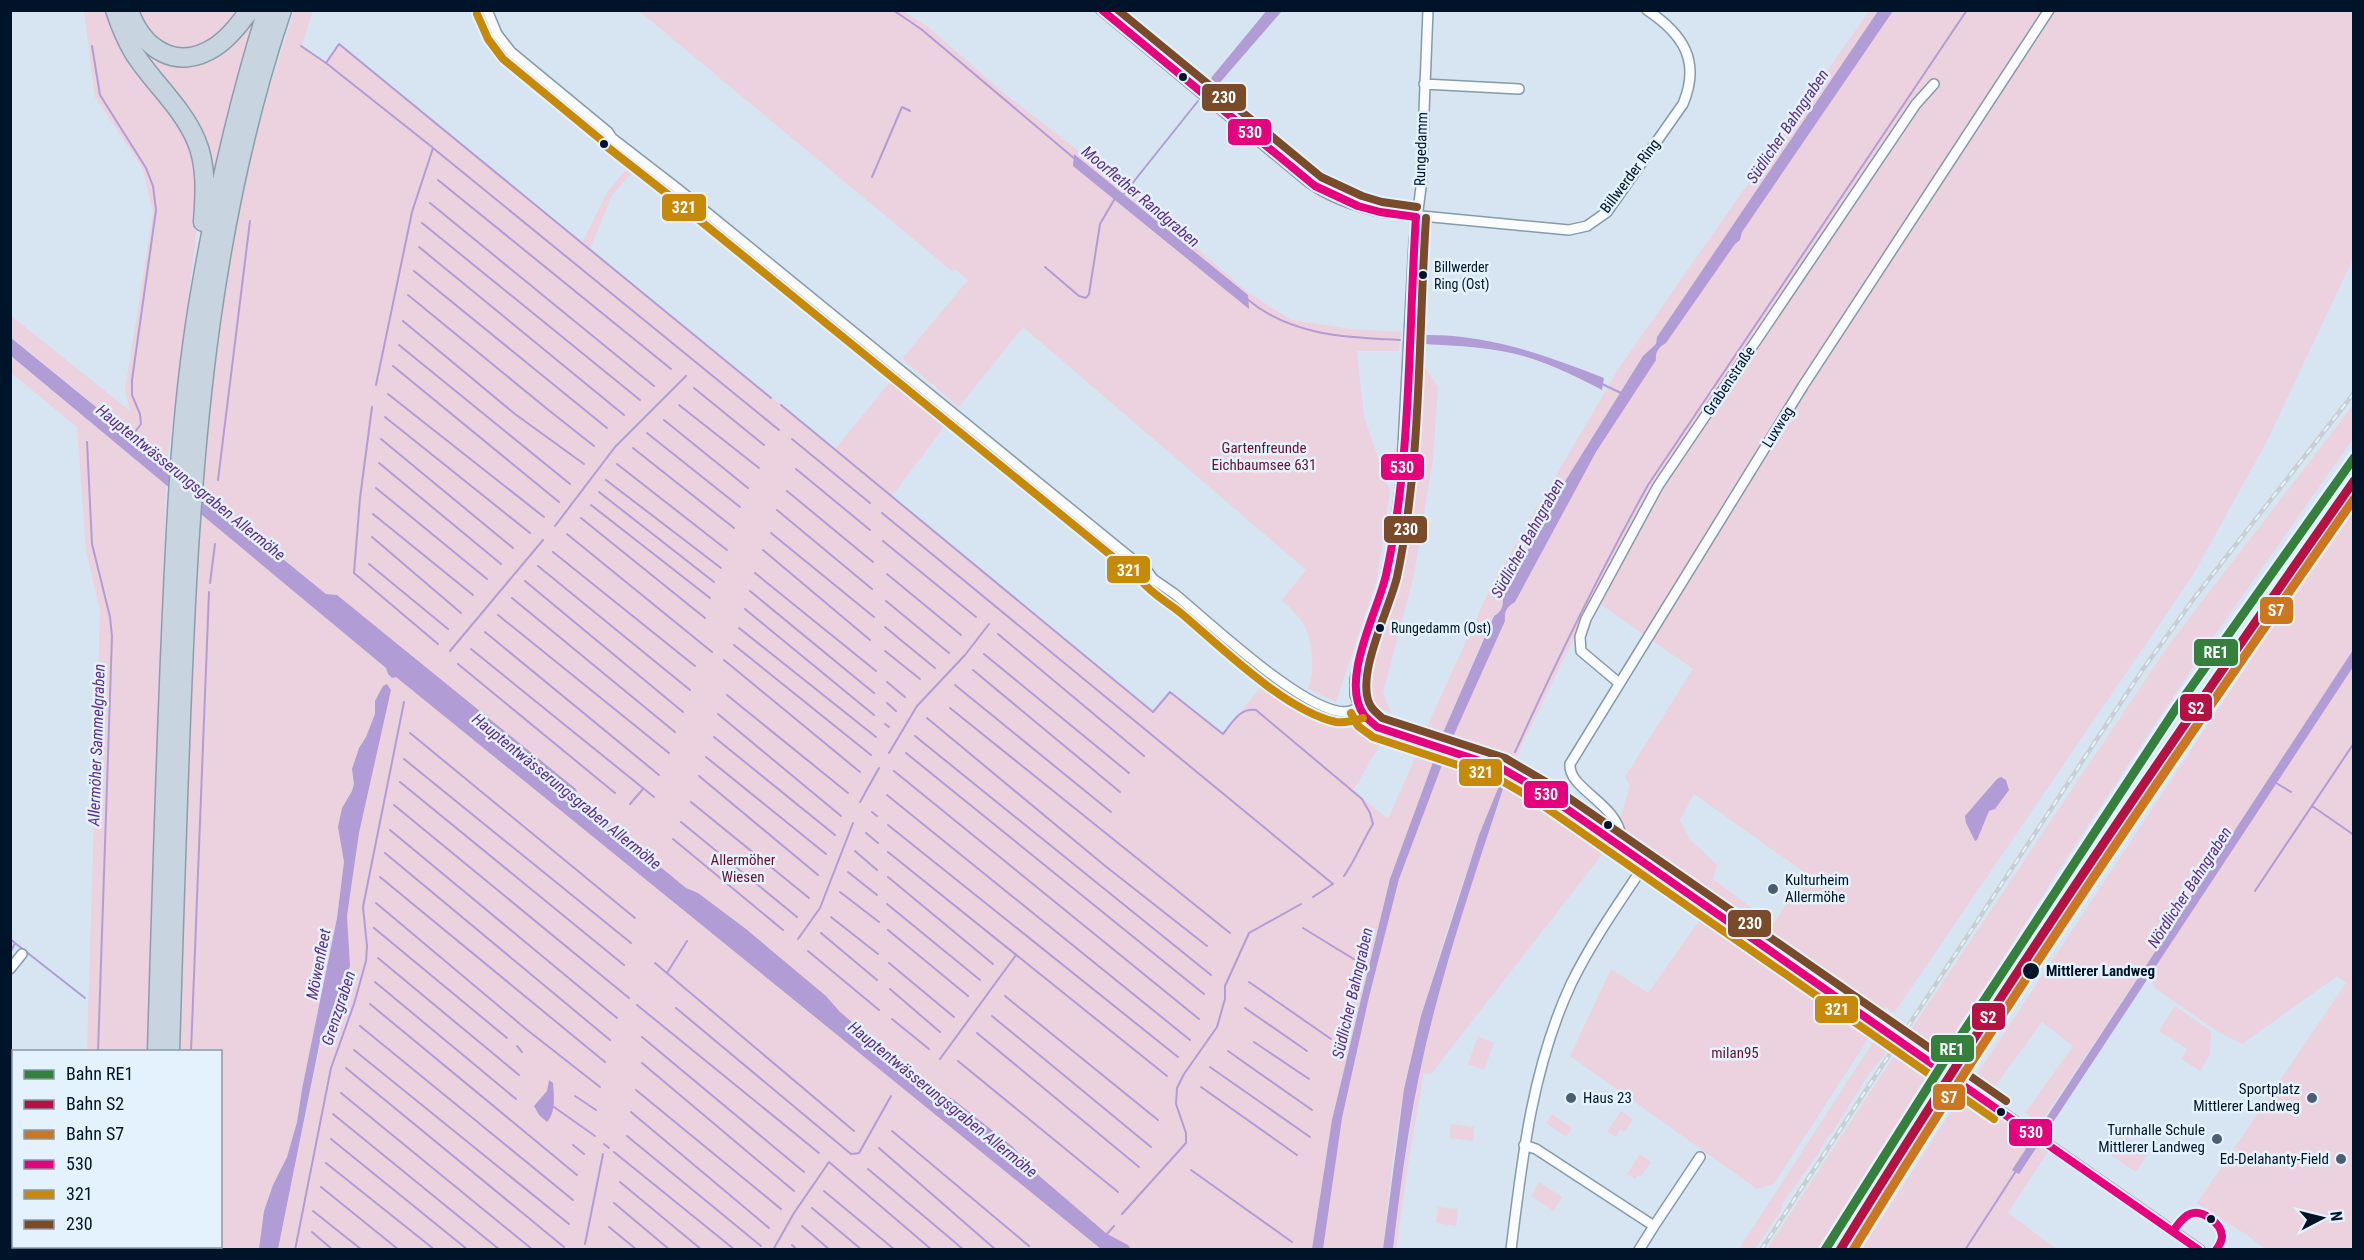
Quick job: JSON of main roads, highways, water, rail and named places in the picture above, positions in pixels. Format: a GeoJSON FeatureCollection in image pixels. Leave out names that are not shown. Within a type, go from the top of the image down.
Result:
{"type":"FeatureCollection","features":[{"type":"Feature","properties":{"kind":"highway"},"geometry":{"type":"LineString","coordinates":[[115,10],[133,52],[186,122],[197,141],[203,165],[205,194],[201,284],[166,753],[157,1050]]}},
{"type":"Feature","properties":{"kind":"highway"},"geometry":{"type":"LineString","coordinates":[[129,10],[138,32],[152,48],[162,54],[184,57],[205,53],[217,46],[227,38],[250,10]]}},
{"type":"Feature","properties":{"kind":"highway"},"geometry":{"type":"LineString","coordinates":[[201,284],[234,127],[267,10]]}},
{"type":"Feature","properties":{"kind":"highway"},"geometry":{"type":"LineString","coordinates":[[187,457],[230,208],[258,91],[282,10]]}},
{"type":"Feature","properties":{"kind":"highway"},"geometry":{"type":"LineString","coordinates":[[170,1050],[179,755],[183,515]]}},
{"type":"Feature","properties":{"kind":"water"},"geometry":{"type":"Polygon","coordinates":[[[1267,10],[1282,11],[1216,87],[1211,78],[1267,10]]]}},
{"type":"Feature","properties":{"kind":"water"},"geometry":{"type":"Polygon","coordinates":[[[1878,11],[1893,11],[1742,232],[1740,240],[1666,343],[1658,350],[1656,360],[1596,452],[1515,602],[1507,610],[1505,621],[1452,739],[1442,735],[1494,616],[1502,608],[1503,597],[1559,491],[1643,356],[1656,344],[1657,337],[1878,11]]]}},
{"type":"Feature","properties":{"kind":"water"},"geometry":{"type":"Polygon","coordinates":[[[1074,154],[1248,295],[1249,309],[1073,166],[1074,154]]]}},
{"type":"Feature","properties":{"kind":"water"},"geometry":{"type":"Polygon","coordinates":[[[1424,335],[1471,338],[1538,354],[1604,378],[1602,390],[1558,368],[1530,358],[1491,349],[1424,344],[1424,335]]]}},
{"type":"Feature","properties":{"kind":"water","name":"Hauptentwässerungsgraben Allermöhe"},"geometry":{"type":"Polygon","coordinates":[[[10,337],[326,594],[337,595],[576,789],[579,800],[686,888],[698,893],[746,929],[919,1079],[954,1100],[1013,1147],[1037,1174],[1107,1234],[1128,1245],[1131,1249],[1101,1249],[396,677],[392,678],[386,668],[11,356],[10,337]]]}},
{"type":"Feature","properties":{"kind":"water"},"geometry":{"type":"Polygon","coordinates":[[[2353,650],[2353,667],[2019,1174],[2012,1170],[2353,650]]]}},
{"type":"Feature","properties":{"kind":"water"},"geometry":{"type":"Polygon","coordinates":[[[387,684],[391,690],[359,833],[347,916],[350,966],[337,1007],[321,1036],[278,1249],[259,1249],[264,1211],[273,1185],[287,1157],[297,1122],[337,918],[344,862],[338,827],[342,808],[352,791],[354,784],[352,769],[375,714],[375,701],[383,686],[387,684]]]}},
{"type":"Feature","properties":{"kind":"water"},"geometry":{"type":"Polygon","coordinates":[[[1436,754],[1445,757],[1399,879],[1369,997],[1342,1118],[1323,1249],[1312,1249],[1332,1120],[1390,879],[1436,754]]]}},
{"type":"Feature","properties":{"kind":"water"},"geometry":{"type":"Polygon","coordinates":[[[2001,777],[2006,780],[2009,790],[1995,809],[1989,811],[1975,841],[1965,816],[2001,777]]]}},
{"type":"Feature","properties":{"kind":"water"},"geometry":{"type":"Polygon","coordinates":[[[1499,786],[1503,789],[1457,930],[1426,1045],[1409,1132],[1393,1249],[1383,1249],[1404,1089],[1421,1016],[1479,835],[1499,786]]]}},
{"type":"Feature","properties":{"kind":"water"},"geometry":{"type":"Polygon","coordinates":[[[549,1080],[553,1083],[554,1104],[547,1122],[534,1106],[547,1091],[549,1080]]]}},
{"type":"Feature","properties":{"kind":"waterway","name":"Moorflether Randgraben"},"geometry":{"type":"LineString","coordinates":[[893,10],[921,29],[1075,159]]}},
{"type":"Feature","properties":{"kind":"waterway"},"geometry":{"type":"LineString","coordinates":[[1515,752],[1579,617],[1648,485],[1967,10]]}},
{"type":"Feature","properties":{"kind":"waterway"},"geometry":{"type":"LineString","coordinates":[[301,46],[326,63],[339,44],[771,398]]}},
{"type":"Feature","properties":{"kind":"waterway","name":"Hauptentwässerungsgraben Allermöhe"},"geometry":{"type":"LineString","coordinates":[[92,46],[100,95],[146,168],[153,186],[156,210],[132,380],[132,395],[140,414],[141,424],[131,437]]}},
{"type":"Feature","properties":{"kind":"waterway"},"geometry":{"type":"LineString","coordinates":[[326,63],[432,147]]}},
{"type":"Feature","properties":{"kind":"waterway"},"geometry":{"type":"LineString","coordinates":[[1208,89],[1214,82]]}},
{"type":"Feature","properties":{"kind":"waterway"},"geometry":{"type":"LineString","coordinates":[[1123,195],[1198,101]]}},
{"type":"Feature","properties":{"kind":"waterway"},"geometry":{"type":"LineString","coordinates":[[872,177],[902,107],[910,111]]}},
{"type":"Feature","properties":{"kind":"waterway"},"geometry":{"type":"LineString","coordinates":[[376,385],[412,212],[433,148],[779,430]]}},
{"type":"Feature","properties":{"kind":"waterway"},"geometry":{"type":"LineString","coordinates":[[438,180],[671,369]]}},
{"type":"Feature","properties":{"kind":"waterway"},"geometry":{"type":"LineString","coordinates":[[1045,267],[1079,296],[1086,298],[1089,294],[1100,224],[1114,200]]}},
{"type":"Feature","properties":{"kind":"waterway"},"geometry":{"type":"LineString","coordinates":[[430,203],[654,386]]}},
{"type":"Feature","properties":{"kind":"waterway"},"geometry":{"type":"LineString","coordinates":[[218,480],[250,221]]}},
{"type":"Feature","properties":{"kind":"waterway"},"geometry":{"type":"LineString","coordinates":[[422,223],[640,400]]}},
{"type":"Feature","properties":{"kind":"waterway"},"geometry":{"type":"LineString","coordinates":[[419,247],[624,415]]}},
{"type":"Feature","properties":{"kind":"waterway"},"geometry":{"type":"LineString","coordinates":[[414,271],[607,428]]}},
{"type":"Feature","properties":{"kind":"waterway"},"geometry":{"type":"LineString","coordinates":[[408,295],[594,446]]}},
{"type":"Feature","properties":{"kind":"waterway","name":"Moorflether Randgraben"},"geometry":{"type":"LineString","coordinates":[[1247,299],[1282,321],[1300,327],[1359,338],[1400,340]]}},
{"type":"Feature","properties":{"kind":"waterway"},"geometry":{"type":"LineString","coordinates":[[403,321],[515,414],[584,464]]}},
{"type":"Feature","properties":{"kind":"waterway","name":"Moorflether Randgraben"},"geometry":{"type":"LineString","coordinates":[[1419,340],[1427,340]]}},
{"type":"Feature","properties":{"kind":"waterway"},"geometry":{"type":"LineString","coordinates":[[399,345],[570,484]]}},
{"type":"Feature","properties":{"kind":"waterway"},"geometry":{"type":"LineString","coordinates":[[393,366],[559,502]]}},
{"type":"Feature","properties":{"kind":"waterway"},"geometry":{"type":"LineString","coordinates":[[555,526],[615,447],[686,376]]}},
{"type":"Feature","properties":{"kind":"waterway","name":"Moorflether Randgraben"},"geometry":{"type":"LineString","coordinates":[[1602,384],[1621,393]]}},
{"type":"Feature","properties":{"kind":"waterway"},"geometry":{"type":"LineString","coordinates":[[694,388],[764,445]]}},
{"type":"Feature","properties":{"kind":"waterway"},"geometry":{"type":"LineString","coordinates":[[388,394],[544,517]]}},
{"type":"Feature","properties":{"kind":"waterway"},"geometry":{"type":"LineString","coordinates":[[679,405],[759,468]]}},
{"type":"Feature","properties":{"kind":"waterway"},"geometry":{"type":"LineString","coordinates":[[781,405],[1153,712],[1170,692],[1223,734],[1241,713],[1256,710],[1362,799],[1370,813],[1373,824],[1344,876]]}},
{"type":"Feature","properties":{"kind":"waterway"},"geometry":{"type":"LineString","coordinates":[[372,407],[360,498],[354,573],[438,644]]}},
{"type":"Feature","properties":{"kind":"waterway"},"geometry":{"type":"LineString","coordinates":[[385,417],[530,533]]}},
{"type":"Feature","properties":{"kind":"waterway"},"geometry":{"type":"LineString","coordinates":[[664,420],[748,488]]}},
{"type":"Feature","properties":{"kind":"waterway"},"geometry":{"type":"LineString","coordinates":[[647,433],[740,507]]}},
{"type":"Feature","properties":{"kind":"waterway"},"geometry":{"type":"LineString","coordinates":[[381,439],[513,548]]}},
{"type":"Feature","properties":{"kind":"waterway"},"geometry":{"type":"LineString","coordinates":[[792,439],[870,503]]}},
{"type":"Feature","properties":{"kind":"waterway","name":"Allermöher Sammelgraben"},"geometry":{"type":"LineString","coordinates":[[87,442],[92,544],[110,617],[112,636],[98,1050]]}},
{"type":"Feature","properties":{"kind":"waterway"},"geometry":{"type":"LineString","coordinates":[[633,448],[734,528]]}},
{"type":"Feature","properties":{"kind":"waterway"},"geometry":{"type":"LineString","coordinates":[[379,463],[501,564]]}},
{"type":"Feature","properties":{"kind":"waterway"},"geometry":{"type":"LineString","coordinates":[[617,464],[727,550]]}},
{"type":"Feature","properties":{"kind":"waterway"},"geometry":{"type":"LineString","coordinates":[[796,469],[870,530]]}},
{"type":"Feature","properties":{"kind":"waterway"},"geometry":{"type":"LineString","coordinates":[[606,480],[721,568]]}},
{"type":"Feature","properties":{"kind":"waterway"},"geometry":{"type":"LineString","coordinates":[[376,488],[487,579]]}},
{"type":"Feature","properties":{"kind":"waterway"},"geometry":{"type":"LineString","coordinates":[[787,491],[873,562]]}},
{"type":"Feature","properties":{"kind":"waterway"},"geometry":{"type":"LineString","coordinates":[[599,492],[714,582]]}},
{"type":"Feature","properties":{"kind":"waterway"},"geometry":{"type":"LineString","coordinates":[[591,505],[710,598]]}},
{"type":"Feature","properties":{"kind":"waterway"},"geometry":{"type":"LineString","coordinates":[[777,510],[872,589]]}},
{"type":"Feature","properties":{"kind":"waterway"},"geometry":{"type":"LineString","coordinates":[[882,513],[1333,884],[1313,897]]}},
{"type":"Feature","properties":{"kind":"waterway"},"geometry":{"type":"LineString","coordinates":[[373,514],[473,595]]}},
{"type":"Feature","properties":{"kind":"waterway"},"geometry":{"type":"LineString","coordinates":[[581,518],[705,618]]}},
{"type":"Feature","properties":{"kind":"waterway"},"geometry":{"type":"LineString","coordinates":[[771,533],[874,617]]}},
{"type":"Feature","properties":{"kind":"waterway"},"geometry":{"type":"LineString","coordinates":[[567,534],[712,652]]}},
{"type":"Feature","properties":{"kind":"waterway"},"geometry":{"type":"LineString","coordinates":[[372,537],[461,613]]}},
{"type":"Feature","properties":{"kind":"waterway"},"geometry":{"type":"LineString","coordinates":[[450,651],[543,540]]}},
{"type":"Feature","properties":{"kind":"waterway"},"geometry":{"type":"LineString","coordinates":[[883,541],[976,617]]}},
{"type":"Feature","properties":{"kind":"waterway"},"geometry":{"type":"LineString","coordinates":[[210,583],[215,544]]}},
{"type":"Feature","properties":{"kind":"waterway"},"geometry":{"type":"LineString","coordinates":[[763,550],[870,640]]}},
{"type":"Feature","properties":{"kind":"waterway"},"geometry":{"type":"LineString","coordinates":[[553,552],[695,666]]}},
{"type":"Feature","properties":{"kind":"waterway"},"geometry":{"type":"LineString","coordinates":[[369,564],[448,629]]}},
{"type":"Feature","properties":{"kind":"waterway"},"geometry":{"type":"LineString","coordinates":[[538,566],[690,690]]}},
{"type":"Feature","properties":{"kind":"waterway"},"geometry":{"type":"LineString","coordinates":[[755,573],[876,671]]}},
{"type":"Feature","properties":{"kind":"waterway"},"geometry":{"type":"LineString","coordinates":[[887,574],[961,635]]}},
{"type":"Feature","properties":{"kind":"waterway"},"geometry":{"type":"LineString","coordinates":[[525,581],[683,712]]}},
{"type":"Feature","properties":{"kind":"waterway"},"geometry":{"type":"LineString","coordinates":[[750,591],[874,693]]}},
{"type":"Feature","properties":{"kind":"waterway"},"geometry":{"type":"LineString","coordinates":[[191,1050],[209,592]]}},
{"type":"Feature","properties":{"kind":"waterway"},"geometry":{"type":"LineString","coordinates":[[512,598],[675,732]]}},
{"type":"Feature","properties":{"kind":"waterway"},"geometry":{"type":"LineString","coordinates":[[886,601],[949,653]]}},
{"type":"Feature","properties":{"kind":"waterway"},"geometry":{"type":"LineString","coordinates":[[745,609],[874,715]]}},
{"type":"Feature","properties":{"kind":"waterway"},"geometry":{"type":"LineString","coordinates":[[498,615],[669,753]]}},
{"type":"Feature","properties":{"kind":"waterway"},"geometry":{"type":"LineString","coordinates":[[889,753],[917,706],[965,655],[989,624]]}},
{"type":"Feature","properties":{"kind":"waterway"},"geometry":{"type":"LineString","coordinates":[[885,627],[935,668]]}},
{"type":"Feature","properties":{"kind":"waterway"},"geometry":{"type":"LineString","coordinates":[[739,628],[876,737]]}},
{"type":"Feature","properties":{"kind":"waterway"},"geometry":{"type":"LineString","coordinates":[[485,632],[659,775]]}},
{"type":"Feature","properties":{"kind":"waterway"},"geometry":{"type":"LineString","coordinates":[[998,634],[1144,756]]}},
{"type":"Feature","properties":{"kind":"waterway"},"geometry":{"type":"LineString","coordinates":[[734,645],[871,755]]}},
{"type":"Feature","properties":{"kind":"waterway"},"geometry":{"type":"LineString","coordinates":[[471,649],[654,797]]}},
{"type":"Feature","properties":{"kind":"waterway"},"geometry":{"type":"LineString","coordinates":[[885,651],[920,679]]}},
{"type":"Feature","properties":{"kind":"waterway"},"geometry":{"type":"LineString","coordinates":[[984,654],[1129,773]]}},
{"type":"Feature","properties":{"kind":"waterway"},"geometry":{"type":"LineString","coordinates":[[724,660],[860,772]]}},
{"type":"Feature","properties":{"kind":"waterway"},"geometry":{"type":"LineString","coordinates":[[458,664],[615,793]]}},
{"type":"Feature","properties":{"kind":"waterway"},"geometry":{"type":"LineString","coordinates":[[973,670],[1120,792]]}},
{"type":"Feature","properties":{"kind":"waterway"},"geometry":{"type":"LineString","coordinates":[[887,682],[905,697]]}},
{"type":"Feature","properties":{"kind":"waterway"},"geometry":{"type":"LineString","coordinates":[[955,685],[1111,812]]}},
{"type":"Feature","properties":{"kind":"waterway"},"geometry":{"type":"LineString","coordinates":[[727,695],[848,793]]}},
{"type":"Feature","properties":{"kind":"waterway","name":"Grenzgraben"},"geometry":{"type":"LineString","coordinates":[[295,1250],[331,1068],[354,1004],[366,961],[367,946],[363,907],[404,702]]}},
{"type":"Feature","properties":{"kind":"waterway"},"geometry":{"type":"LineString","coordinates":[[887,703],[896,711]]}},
{"type":"Feature","properties":{"kind":"waterway"},"geometry":{"type":"LineString","coordinates":[[950,708],[1230,933]]}},
{"type":"Feature","properties":{"kind":"waterway"},"geometry":{"type":"LineString","coordinates":[[718,714],[841,816]]}},
{"type":"Feature","properties":{"kind":"waterway"},"geometry":{"type":"LineString","coordinates":[[927,718],[1104,865],[1207,946]]}},
{"type":"Feature","properties":{"kind":"waterway"},"geometry":{"type":"LineString","coordinates":[[885,724],[889,727]]}},
{"type":"Feature","properties":{"kind":"waterway","name":"Südlicher Bahngraben"},"geometry":{"type":"LineString","coordinates":[[1440,755],[1452,727]]}},
{"type":"Feature","properties":{"kind":"waterway"},"geometry":{"type":"LineString","coordinates":[[410,733],[635,918]]}},
{"type":"Feature","properties":{"kind":"waterway"},"geometry":{"type":"LineString","coordinates":[[915,736],[1211,975]]}},
{"type":"Feature","properties":{"kind":"waterway"},"geometry":{"type":"LineString","coordinates":[[714,737],[835,835]]}},
{"type":"Feature","properties":{"kind":"waterway"},"geometry":{"type":"LineString","coordinates":[[2255,891],[2354,743]]}},
{"type":"Feature","properties":{"kind":"waterway"},"geometry":{"type":"LineString","coordinates":[[906,753],[1204,994]]}},
{"type":"Feature","properties":{"kind":"waterway"},"geometry":{"type":"LineString","coordinates":[[706,757],[826,854]]}},
{"type":"Feature","properties":{"kind":"waterway"},"geometry":{"type":"LineString","coordinates":[[404,759],[631,943]]}},
{"type":"Feature","properties":{"kind":"waterway"},"geometry":{"type":"LineString","coordinates":[[860,802],[879,768]]}},
{"type":"Feature","properties":{"kind":"waterway"},"geometry":{"type":"LineString","coordinates":[[894,771],[1199,1019]]}},
{"type":"Feature","properties":{"kind":"waterway"},"geometry":{"type":"LineString","coordinates":[[699,776],[818,875]]}},
{"type":"Feature","properties":{"kind":"waterway"},"geometry":{"type":"LineString","coordinates":[[400,782],[624,965]]}},
{"type":"Feature","properties":{"kind":"waterway"},"geometry":{"type":"LineString","coordinates":[[2276,783],[2291,792]]}},
{"type":"Feature","properties":{"kind":"waterway"},"geometry":{"type":"LineString","coordinates":[[630,804],[643,789]]}},
{"type":"Feature","properties":{"kind":"waterway"},"geometry":{"type":"LineString","coordinates":[[887,795],[1190,1040]]}},
{"type":"Feature","properties":{"kind":"waterway"},"geometry":{"type":"LineString","coordinates":[[691,802],[809,898]]}},
{"type":"Feature","properties":{"kind":"waterway"},"geometry":{"type":"LineString","coordinates":[[394,805],[629,998]]}},
{"type":"Feature","properties":{"kind":"waterway"},"geometry":{"type":"LineString","coordinates":[[2312,806],[2354,835]]}},
{"type":"Feature","properties":{"kind":"waterway"},"geometry":{"type":"LineString","coordinates":[[872,812],[877,816]]}},
{"type":"Feature","properties":{"kind":"waterway"},"geometry":{"type":"LineString","coordinates":[[681,822],[797,917]]}},
{"type":"Feature","properties":{"kind":"waterway"},"geometry":{"type":"LineString","coordinates":[[798,939],[820,908],[853,823]]}},
{"type":"Feature","properties":{"kind":"waterway"},"geometry":{"type":"LineString","coordinates":[[888,825],[1178,1057]]}},
{"type":"Feature","properties":{"kind":"waterway"},"geometry":{"type":"LineString","coordinates":[[390,830],[617,1018]]}},
{"type":"Feature","properties":{"kind":"waterway"},"geometry":{"type":"LineString","coordinates":[[866,833],[878,843]]}},
{"type":"Feature","properties":{"kind":"waterway"},"geometry":{"type":"LineString","coordinates":[[673,839],[783,930]]}},
{"type":"Feature","properties":{"kind":"waterway"},"geometry":{"type":"LineString","coordinates":[[855,851],[877,870]]}},
{"type":"Feature","properties":{"kind":"waterway"},"geometry":{"type":"LineString","coordinates":[[888,852],[1167,1076]]}},
{"type":"Feature","properties":{"kind":"waterway"},"geometry":{"type":"LineString","coordinates":[[385,853],[610,1040]]}},
{"type":"Feature","properties":{"kind":"waterway"},"geometry":{"type":"LineString","coordinates":[[848,872],[877,895]]}},
{"type":"Feature","properties":{"kind":"waterway"},"geometry":{"type":"LineString","coordinates":[[380,877],[605,1062]]}},
{"type":"Feature","properties":{"kind":"waterway"},"geometry":{"type":"LineString","coordinates":[[888,877],[993,964]]}},
{"type":"Feature","properties":{"kind":"waterway"},"geometry":{"type":"LineString","coordinates":[[840,892],[879,922]]}},
{"type":"Feature","properties":{"kind":"waterway"},"geometry":{"type":"LineString","coordinates":[[376,903],[526,1029],[600,1087]]}},
{"type":"Feature","properties":{"kind":"waterway"},"geometry":{"type":"LineString","coordinates":[[887,904],[980,980]]}},
{"type":"Feature","properties":{"kind":"waterway"},"geometry":{"type":"LineString","coordinates":[[1122,1214],[1186,1143],[1186,1133],[1176,1104],[1177,1088],[1184,1074],[1217,1027],[1225,999],[1225,986],[1249,933],[1301,904]]}},
{"type":"Feature","properties":{"kind":"waterway"},"geometry":{"type":"LineString","coordinates":[[831,917],[878,954]]}},
{"type":"Feature","properties":{"kind":"waterway"},"geometry":{"type":"LineString","coordinates":[[374,928],[507,1038]]}},
{"type":"Feature","properties":{"kind":"waterway"},"geometry":{"type":"LineString","coordinates":[[1303,928],[1370,969]]}},
{"type":"Feature","properties":{"kind":"waterway"},"geometry":{"type":"LineString","coordinates":[[888,930],[968,996]]}},
{"type":"Feature","properties":{"kind":"waterway"},"geometry":{"type":"LineString","coordinates":[[821,933],[877,980]]}},
{"type":"Feature","properties":{"kind":"waterway"},"geometry":{"type":"LineString","coordinates":[[10,939],[15,943],[10,953]]}},
{"type":"Feature","properties":{"kind":"waterway"},"geometry":{"type":"LineString","coordinates":[[667,973],[687,941]]}},
{"type":"Feature","properties":{"kind":"waterway"},"geometry":{"type":"LineString","coordinates":[[15,943],[85,998]]}},
{"type":"Feature","properties":{"kind":"waterway"},"geometry":{"type":"LineString","coordinates":[[808,951],[879,1010]]}},
{"type":"Feature","properties":{"kind":"waterway"},"geometry":{"type":"LineString","coordinates":[[940,1059],[1016,955]]}},
{"type":"Feature","properties":{"kind":"waterway"},"geometry":{"type":"LineString","coordinates":[[378,958],[519,1075]]}},
{"type":"Feature","properties":{"kind":"waterway"},"geometry":{"type":"LineString","coordinates":[[655,963],[854,1131]]}},
{"type":"Feature","properties":{"kind":"waterway"},"geometry":{"type":"LineString","coordinates":[[889,963],[954,1017]]}},
{"type":"Feature","properties":{"kind":"waterway"},"geometry":{"type":"LineString","coordinates":[[375,982],[516,1099]]}},
{"type":"Feature","properties":{"kind":"waterway"},"geometry":{"type":"LineString","coordinates":[[1249,982],[1331,1039]]}},
{"type":"Feature","properties":{"kind":"waterway"},"geometry":{"type":"LineString","coordinates":[[890,989],[940,1032]]}},
{"type":"Feature","properties":{"kind":"waterway"},"geometry":{"type":"LineString","coordinates":[[1005,996],[1158,1120]]}},
{"type":"Feature","properties":{"kind":"waterway"},"geometry":{"type":"LineString","coordinates":[[370,1004],[577,1175]]}},
{"type":"Feature","properties":{"kind":"waterway"},"geometry":{"type":"LineString","coordinates":[[637,1005],[819,1153]]}},
{"type":"Feature","properties":{"kind":"waterway"},"geometry":{"type":"LineString","coordinates":[[676,1008],[851,1154],[859,1153],[891,1096]]}},
{"type":"Feature","properties":{"kind":"waterway"},"geometry":{"type":"LineString","coordinates":[[1245,1008],[1307,1051]]}},
{"type":"Feature","properties":{"kind":"waterway"},"geometry":{"type":"LineString","coordinates":[[992,1016],[1151,1147]]}},
{"type":"Feature","properties":{"kind":"waterway"},"geometry":{"type":"LineString","coordinates":[[892,1019],[929,1049]]}},
{"type":"Feature","properties":{"kind":"waterway"},"geometry":{"type":"LineString","coordinates":[[360,1026],[573,1200]]}},
{"type":"Feature","properties":{"kind":"waterway"},"geometry":{"type":"LineString","coordinates":[[977,1033],[1139,1167]]}},
{"type":"Feature","properties":{"kind":"waterway"},"geometry":{"type":"LineString","coordinates":[[642,1037],[804,1172]]}},
{"type":"Feature","properties":{"kind":"waterway"},"geometry":{"type":"LineString","coordinates":[[1254,1042],[1309,1079]]}},
{"type":"Feature","properties":{"kind":"waterway"},"geometry":{"type":"LineString","coordinates":[[517,1046],[522,1052]]}},
{"type":"Feature","properties":{"kind":"waterway"},"geometry":{"type":"LineString","coordinates":[[354,1050],[569,1224]]}},
{"type":"Feature","properties":{"kind":"waterway"},"geometry":{"type":"LineString","coordinates":[[1228,1051],[1312,1110]]}},
{"type":"Feature","properties":{"kind":"waterway"},"geometry":{"type":"LineString","coordinates":[[958,1061],[1118,1192]]}},
{"type":"Feature","properties":{"kind":"waterway"},"geometry":{"type":"LineString","coordinates":[[642,1063],[794,1191]]}},
{"type":"Feature","properties":{"kind":"waterway"},"geometry":{"type":"LineString","coordinates":[[1210,1067],[1310,1137]]}},
{"type":"Feature","properties":{"kind":"waterway"},"geometry":{"type":"LineString","coordinates":[[346,1068],[564,1247]]}},
{"type":"Feature","properties":{"kind":"waterway"},"geometry":{"type":"LineString","coordinates":[[1201,1087],[1297,1155]]}},
{"type":"Feature","properties":{"kind":"waterway"},"geometry":{"type":"LineString","coordinates":[[636,1090],[781,1209]]}},
{"type":"Feature","properties":{"kind":"waterway"},"geometry":{"type":"LineString","coordinates":[[341,1093],[533,1250]]}},
{"type":"Feature","properties":{"kind":"waterway"},"geometry":{"type":"LineString","coordinates":[[575,1096],[596,1110]]}},
{"type":"Feature","properties":{"kind":"waterway"},"geometry":{"type":"LineString","coordinates":[[554,1107],[595,1136]]}},
{"type":"Feature","properties":{"kind":"waterway"},"geometry":{"type":"LineString","coordinates":[[631,1112],[769,1228]]}},
{"type":"Feature","properties":{"kind":"waterway"},"geometry":{"type":"LineString","coordinates":[[333,1114],[500,1250]]}},
{"type":"Feature","properties":{"kind":"waterway"},"geometry":{"type":"LineString","coordinates":[[892,1131],[1029,1246]]}},
{"type":"Feature","properties":{"kind":"waterway"},"geometry":{"type":"LineString","coordinates":[[627,1136],[761,1246]]}},
{"type":"Feature","properties":{"kind":"waterway"},"geometry":{"type":"LineString","coordinates":[[331,1139],[468,1250]]}},
{"type":"Feature","properties":{"kind":"waterway"},"geometry":{"type":"LineString","coordinates":[[604,1144],[609,1148]]}},
{"type":"Feature","properties":{"kind":"waterway"},"geometry":{"type":"LineString","coordinates":[[573,1145],[584,1154]]}},
{"type":"Feature","properties":{"kind":"waterway"},"geometry":{"type":"LineString","coordinates":[[879,1148],[996,1250]]}},
{"type":"Feature","properties":{"kind":"waterway"},"geometry":{"type":"LineString","coordinates":[[614,1152],[735,1250]]}},
{"type":"Feature","properties":{"kind":"waterway"},"geometry":{"type":"LineString","coordinates":[[585,1244],[603,1154]]}},
{"type":"Feature","properties":{"kind":"waterway"},"geometry":{"type":"LineString","coordinates":[[773,1250],[794,1213],[829,1162],[932,1250]]}},
{"type":"Feature","properties":{"kind":"waterway"},"geometry":{"type":"LineString","coordinates":[[326,1163],[435,1250]]}},
{"type":"Feature","properties":{"kind":"waterway"},"geometry":{"type":"LineString","coordinates":[[868,1169],[964,1250]]}},
{"type":"Feature","properties":{"kind":"waterway"},"geometry":{"type":"LineString","coordinates":[[1191,1170],[1292,1242]]}},
{"type":"Feature","properties":{"kind":"waterway","name":"Nördlicher Bahngraben"},"geometry":{"type":"LineString","coordinates":[[1965,1250],[2016,1171]]}},
{"type":"Feature","properties":{"kind":"waterway"},"geometry":{"type":"LineString","coordinates":[[620,1182],[702,1250]]}},
{"type":"Feature","properties":{"kind":"waterway"},"geometry":{"type":"LineString","coordinates":[[321,1187],[399,1250]]}},
{"type":"Feature","properties":{"kind":"waterway"},"geometry":{"type":"LineString","coordinates":[[824,1191],[895,1250]]}},
{"type":"Feature","properties":{"kind":"waterway"},"geometry":{"type":"LineString","coordinates":[[614,1203],[670,1250]]}},
{"type":"Feature","properties":{"kind":"waterway"},"geometry":{"type":"LineString","coordinates":[[812,1208],[862,1250]]}},
{"type":"Feature","properties":{"kind":"waterway"},"geometry":{"type":"LineString","coordinates":[[313,1211],[362,1250]]}},
{"type":"Feature","properties":{"kind":"waterway"},"geometry":{"type":"LineString","coordinates":[[802,1226],[830,1250]]}},
{"type":"Feature","properties":{"kind":"waterway"},"geometry":{"type":"LineString","coordinates":[[1106,1235],[1114,1226]]}},
{"type":"Feature","properties":{"kind":"waterway"},"geometry":{"type":"LineString","coordinates":[[609,1227],[637,1250]]}},
{"type":"Feature","properties":{"kind":"waterway"},"geometry":{"type":"LineString","coordinates":[[312,1232],[333,1250]]}},
{"type":"Feature","properties":{"kind":"waterway"},"geometry":{"type":"LineString","coordinates":[[792,1245],[797,1250]]}},
{"type":"Feature","properties":{"kind":"railway"},"geometry":{"type":"LineString","coordinates":[[1761,1250],[2141,672],[2195,597],[2354,393]]}},
{"type":"Feature","properties":{"kind":"rail line","name":"RE1"},"geometry":{"type":"LineString","coordinates":[[1825,1250],[1945,1060],[2177,707],[2354,458]]}},
{"type":"Feature","properties":{"kind":"rail line","name":"S2"},"geometry":{"type":"LineString","coordinates":[[1840,1250],[1964,1054],[2091,861],[2354,481]]}},
{"type":"Feature","properties":{"kind":"rail line","name":"S7"},"geometry":{"type":"LineString","coordinates":[[1853,1250],[2035,965],[2225,684],[2354,499]]}},
{"type":"Feature","properties":{"kind":"place","name":"Billwerder Ring (Ost)"},"geometry":{"type":"Point","coordinates":[1423,275]}},
{"type":"Feature","properties":{"kind":"place","name":"Rungedamm (Ost)"},"geometry":{"type":"Point","coordinates":[1380,628]}},
{"type":"Feature","properties":{"kind":"place","name":"Kulturheim Allermöhe"},"geometry":{"type":"Point","coordinates":[1773,889]}},
{"type":"Feature","properties":{"kind":"place","name":"Mittlerer Landweg"},"geometry":{"type":"Point","coordinates":[2031,971]}},
{"type":"Feature","properties":{"kind":"place","name":"Haus 23"},"geometry":{"type":"Point","coordinates":[1571,1098]}},
{"type":"Feature","properties":{"kind":"place","name":"Sportplatz Mittlerer Landweg"},"geometry":{"type":"Point","coordinates":[2312,1098]}},
{"type":"Feature","properties":{"kind":"place","name":"Turnhalle Schule Mittlerer Landweg"},"geometry":{"type":"Point","coordinates":[2217,1139]}},
{"type":"Feature","properties":{"kind":"place","name":"Ed-Delahanty-Field"},"geometry":{"type":"Point","coordinates":[2341,1159]}},
{"type":"Feature","properties":{"kind":"park label","name":"Gartenfreunde Eichbaumsee 631"},"geometry":{"type":"Point","coordinates":[1264,456]}},
{"type":"Feature","properties":{"kind":"park label","name":"Allermöher Wiesen"},"geometry":{"type":"Point","coordinates":[743,868]}},
{"type":"Feature","properties":{"kind":"park label","name":"milan95"},"geometry":{"type":"Point","coordinates":[1735,1053]}},
{"type":"Feature","properties":{"kind":"water label","name":"Möwenfleet"},"geometry":{"type":"Point","coordinates":[318,964]}}]}
